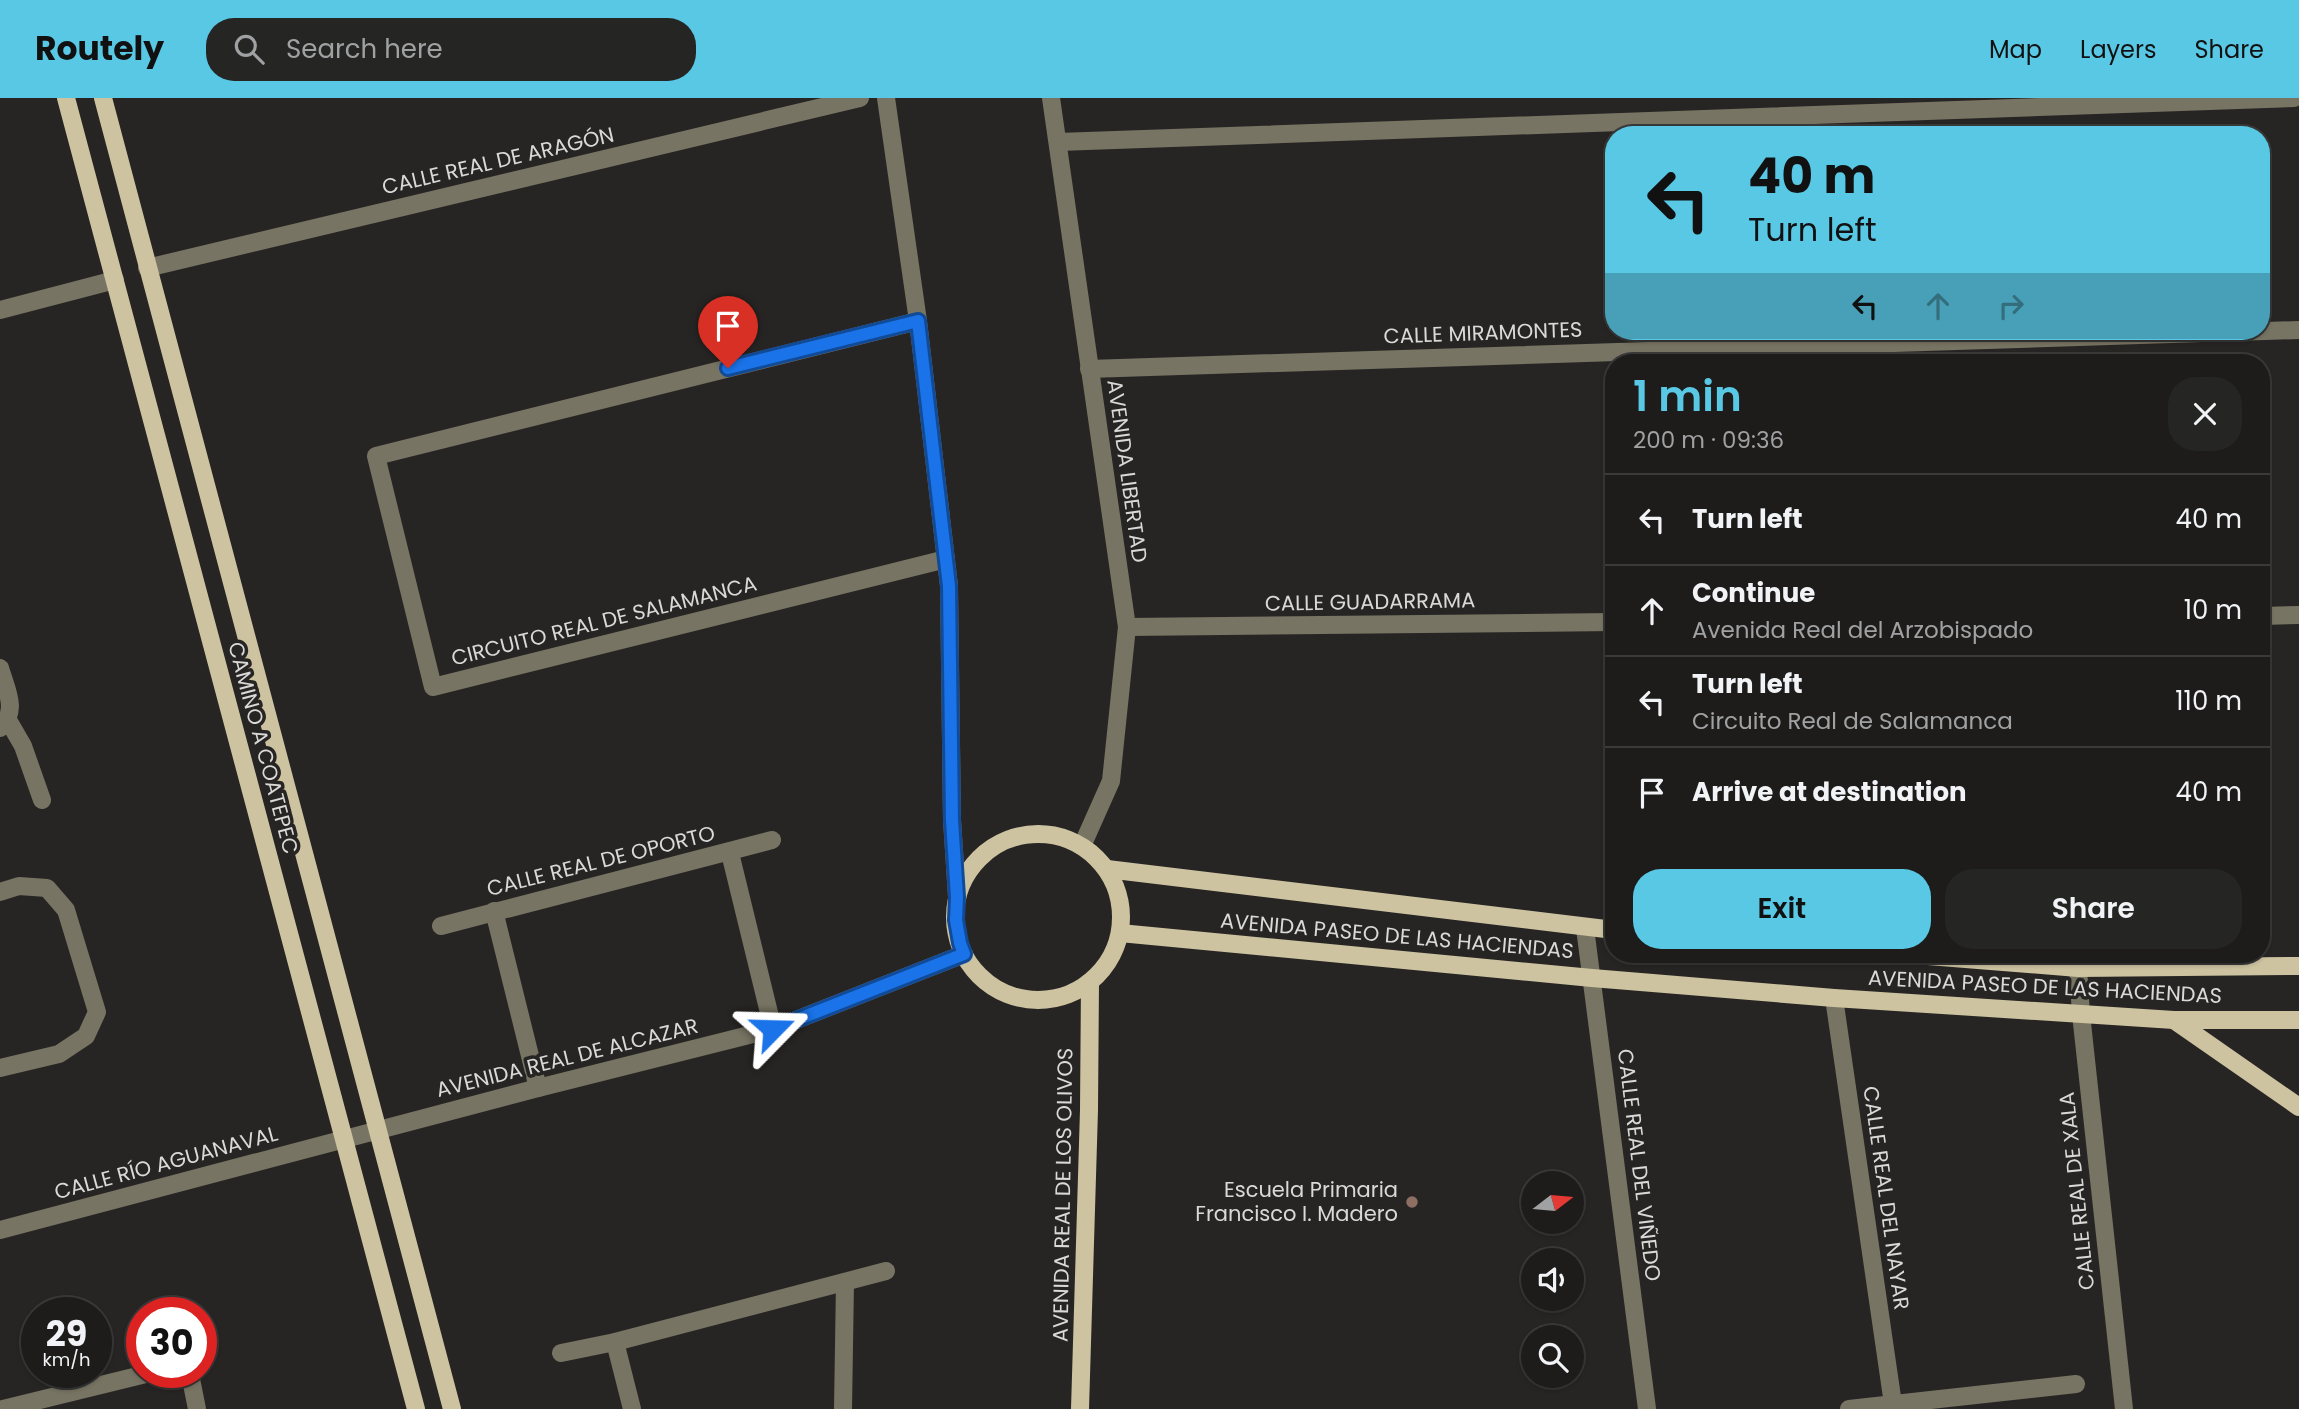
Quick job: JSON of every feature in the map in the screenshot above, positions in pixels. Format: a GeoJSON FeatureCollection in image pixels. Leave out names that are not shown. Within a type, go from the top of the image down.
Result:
{"type":"FeatureCollection","features":[{"type":"Feature","properties":{"kind":"main road","name":"CAMINO A COATEPEC"},"geometry":{"type":"LineString","coordinates":[[66,98],[416,1409]]}},
{"type":"Feature","properties":{"kind":"main road","name":"CAMINO A COATEPEC"},"geometry":{"type":"LineString","coordinates":[[103,98],[452,1409]]}},
{"type":"Feature","properties":{"kind":"main road"},"geometry":{"type":"LineString","coordinates":[[1032,834],[1058,836],[1082,846],[1107,869],[1117,889],[1121,911],[1120,933],[1114,952],[1104,968],[1090,982],[1066,995],[1040,1000],[1013,996],[989,984],[970,964],[960,943],[956,920],[957,897],[968,873],[985,853],[1007,839],[1032,834]]}},
{"type":"Feature","properties":{"kind":"main road","name":"AVENIDA PASEO DE LAS HACIENDAS"},"geometry":{"type":"LineString","coordinates":[[1107,869],[1605,929]]}},
{"type":"Feature","properties":{"kind":"main road","name":"AVENIDA PASEO DE LAS HACIENDAS"},"geometry":{"type":"LineString","coordinates":[[1120,933],[1834,998],[2174,1020],[2299,1020]]}},
{"type":"Feature","properties":{"kind":"main road","name":"AVENIDA PASEO DE LAS HACIENDAS"},"geometry":{"type":"LineString","coordinates":[[2016,963],[2078,968],[2299,966]]}},
{"type":"Feature","properties":{"kind":"main road","name":"AVENIDA REAL DE LOS OLIVOS"},"geometry":{"type":"LineString","coordinates":[[1080,1409],[1090,982]]}},
{"type":"Feature","properties":{"kind":"main road"},"geometry":{"type":"LineString","coordinates":[[2174,1020],[2299,1107]]}},
{"type":"Feature","properties":{"kind":"street","name":"CALLE REAL DE ARAGÓN"},"geometry":{"type":"LineString","coordinates":[[147,268],[860,98]]}},
{"type":"Feature","properties":{"kind":"street"},"geometry":{"type":"LineString","coordinates":[[886,98],[918,321],[949,586],[952,820],[957,897]]}},
{"type":"Feature","properties":{"kind":"street","name":"AVENIDA LIBERTAD"},"geometry":{"type":"LineString","coordinates":[[1051,98],[1127,627],[1111,781],[1082,846]]}},
{"type":"Feature","properties":{"kind":"street"},"geometry":{"type":"LineString","coordinates":[[1058,142],[2294,98]]}},
{"type":"Feature","properties":{"kind":"street"},"geometry":{"type":"LineString","coordinates":[[0,310],[115,280]]}},
{"type":"Feature","properties":{"kind":"street","name":"CIRCUITO REAL DE SALAMANCA"},"geometry":{"type":"LineString","coordinates":[[918,321],[376,456],[433,687],[946,559]]}},
{"type":"Feature","properties":{"kind":"street","name":"CALLE MIRAMONTES"},"geometry":{"type":"LineString","coordinates":[[2270,331],[2299,330]]}},
{"type":"Feature","properties":{"kind":"street","name":"CALLE MIRAMONTES"},"geometry":{"type":"LineString","coordinates":[[1089,369],[1989,340]]}},
{"type":"Feature","properties":{"kind":"street"},"geometry":{"type":"LineString","coordinates":[[2270,616],[2299,615]]}},
{"type":"Feature","properties":{"kind":"street","name":"CALLE GUADARRAMA"},"geometry":{"type":"LineString","coordinates":[[1127,627],[1605,622]]}},
{"type":"Feature","properties":{"kind":"street"},"geometry":{"type":"LineString","coordinates":[[0,668],[11,709],[4,724],[23,746],[41,800]]}},
{"type":"Feature","properties":{"kind":"street","name":"CALLE REAL DE OPORTO"},"geometry":{"type":"LineString","coordinates":[[441,926],[772,840]]}},
{"type":"Feature","properties":{"kind":"street"},"geometry":{"type":"LineString","coordinates":[[730,853],[773,1029]]}},
{"type":"Feature","properties":{"kind":"street"},"geometry":{"type":"LineString","coordinates":[[0,892],[19,886],[47,888],[66,910],[97,1012],[86,1036],[59,1054],[0,1068]]}},
{"type":"Feature","properties":{"kind":"street"},"geometry":{"type":"LineString","coordinates":[[494,911],[538,1088]]}},
{"type":"Feature","properties":{"kind":"street","name":"CALLE REAL DEL VIÑEDO"},"geometry":{"type":"LineString","coordinates":[[1585,928],[1647,1409]]}},
{"type":"Feature","properties":{"kind":"street","name":"AVENIDA REAL DE ALCAZAR"},"geometry":{"type":"LineString","coordinates":[[344,1140],[773,1029],[964,954]]}},
{"type":"Feature","properties":{"kind":"street","name":"CALLE REAL DE XALA"},"geometry":{"type":"LineString","coordinates":[[2078,968],[2124,1409]]}},
{"type":"Feature","properties":{"kind":"street","name":"CALLE REAL DEL NAYAR"},"geometry":{"type":"LineString","coordinates":[[1834,998],[1893,1404]]}},
{"type":"Feature","properties":{"kind":"street","name":"CALLE RÍO AGUANAVAL"},"geometry":{"type":"LineString","coordinates":[[0,1230],[344,1140]]}},
{"type":"Feature","properties":{"kind":"street"},"geometry":{"type":"LineString","coordinates":[[561,1353],[615,1342],[886,1271]]}},
{"type":"Feature","properties":{"kind":"street"},"geometry":{"type":"LineString","coordinates":[[844,1409],[845,1282]]}},
{"type":"Feature","properties":{"kind":"street"},"geometry":{"type":"LineString","coordinates":[[615,1342],[632,1409]]}},
{"type":"Feature","properties":{"kind":"street"},"geometry":{"type":"LineString","coordinates":[[3,1409],[126,1379]]}},
{"type":"Feature","properties":{"kind":"street"},"geometry":{"type":"LineString","coordinates":[[1849,1409],[2076,1384]]}},
{"type":"Feature","properties":{"kind":"street"},"geometry":{"type":"LineString","coordinates":[[193,1388],[197,1409]]}},
{"type":"Feature","properties":{"kind":"place","name":"Escuela Primaria Francisco I. Madero"},"geometry":{"type":"Point","coordinates":[1412,1202]}},
{"type":"Feature","properties":{"kind":"route"},"geometry":{"type":"LineString","coordinates":[[728,368],[918,321],[949,586],[956,920],[964,954],[773,1029]]}}]}
